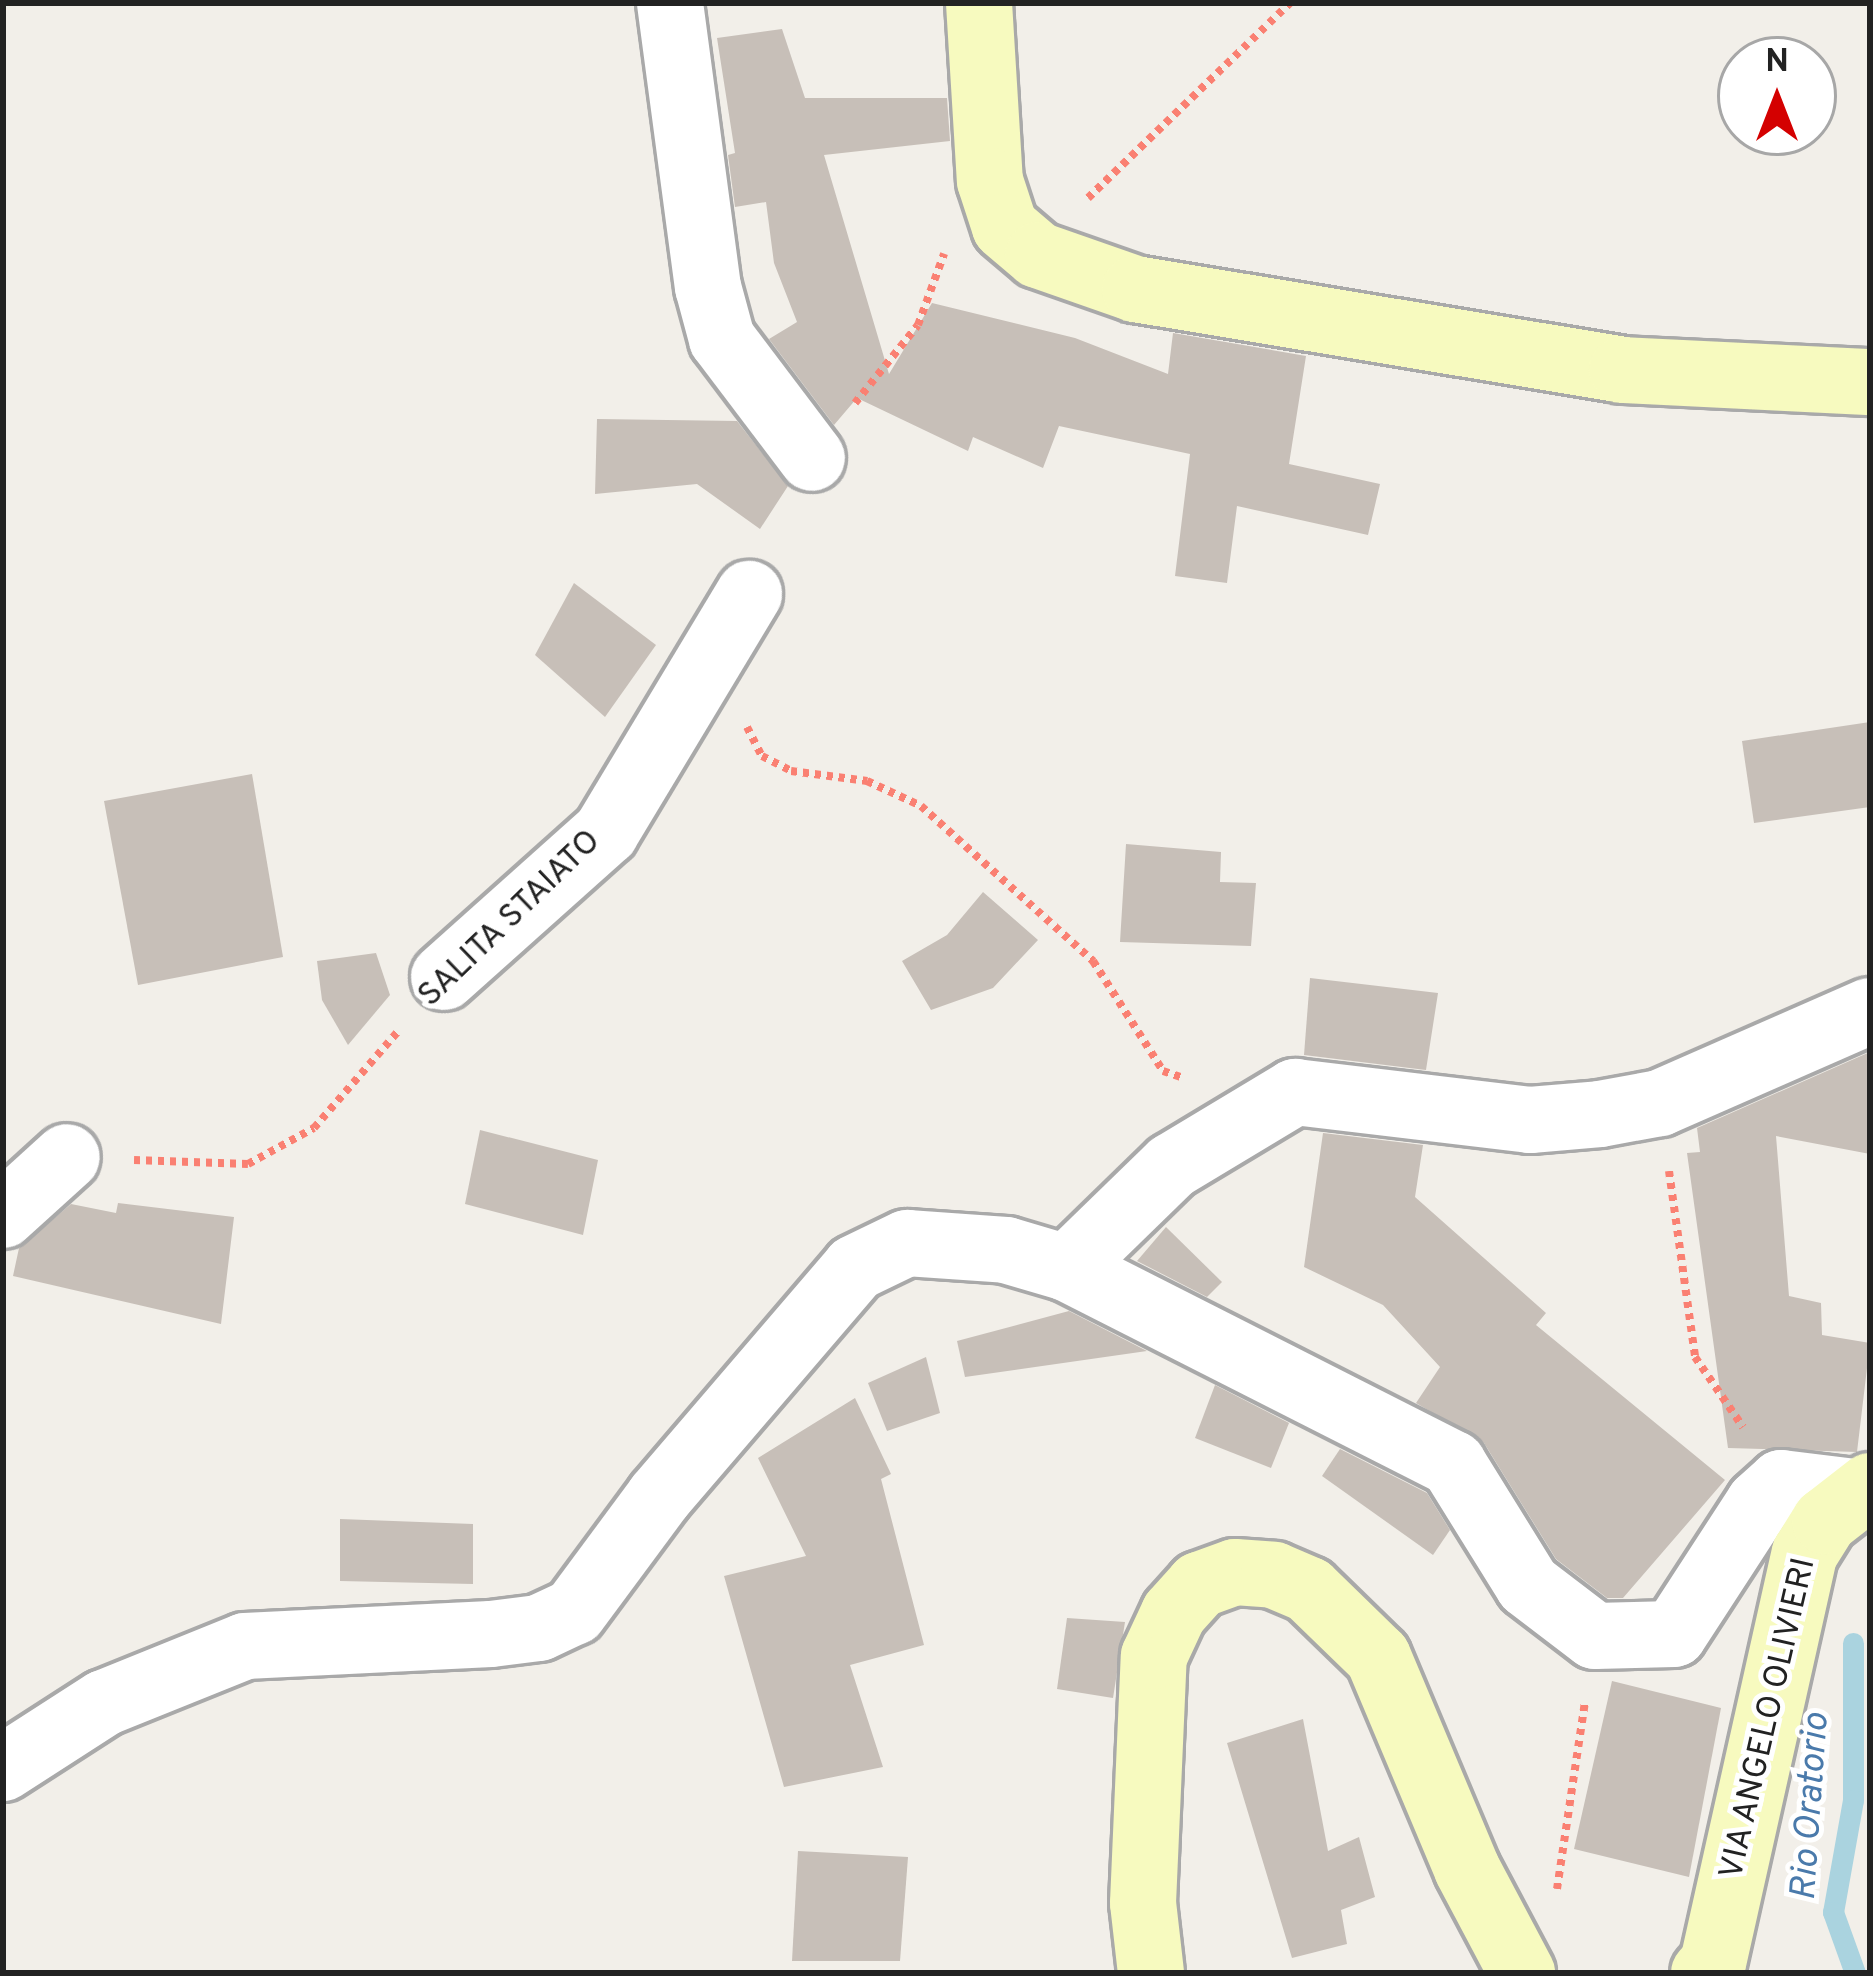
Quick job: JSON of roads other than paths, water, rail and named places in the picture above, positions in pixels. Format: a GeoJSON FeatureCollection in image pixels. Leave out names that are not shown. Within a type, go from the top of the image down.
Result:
{"type":"FeatureCollection","features":[{"type":"Feature","properties":{"kind":"main road"},"geometry":{"type":"LineString","coordinates":[[979,3],[990,181],[1005,227],[1038,255],[1135,289],[1622,370],[1870,382]]}},
{"type":"Feature","properties":{"kind":"main road","name":"VIA ANGELO OLIVIERI"},"geometry":{"type":"LineString","coordinates":[[1704,1973],[1713,1963],[1799,1571],[1825,1521],[1862,1489]]}},
{"type":"Feature","properties":{"kind":"main road"},"geometry":{"type":"LineString","coordinates":[[1150,1973],[1143,1903],[1154,1656],[1174,1613],[1199,1585],[1235,1572],[1274,1575],[1309,1590],[1378,1657],[1468,1869],[1522,1973]]}},
{"type":"Feature","properties":{"kind":"street"},"geometry":{"type":"LineString","coordinates":[[670,3],[707,287],[722,339],[812,458]]}},
{"type":"Feature","properties":{"kind":"street","name":"SALITA STAIATO"},"geometry":{"type":"LineString","coordinates":[[444,977],[606,832],[749,594]]}},
{"type":"Feature","properties":{"kind":"street"},"geometry":{"type":"LineString","coordinates":[[1067,1268],[1172,1166],[1295,1092],[1530,1120],[1660,1103],[1870,1011]]}},
{"type":"Feature","properties":{"kind":"street"},"geometry":{"type":"LineString","coordinates":[[3,1215],[67,1157]]}},
{"type":"Feature","properties":{"kind":"street"},"geometry":{"type":"LineString","coordinates":[[3,1768],[104,1702],[245,1646],[491,1634],[539,1628],[574,1612],[659,1497],[855,1268],[908,1244],[1006,1250],[1067,1268],[1453,1464],[1528,1585],[1595,1636],[1674,1634],[1759,1503],[1781,1483],[1862,1489]]}},
{"type":"Feature","properties":{"kind":"waterway","name":"Rio Oratorio"},"geometry":{"type":"LineString","coordinates":[[1853,1643],[1853,1800],[1833,1912],[1855,1973]]}}]}
